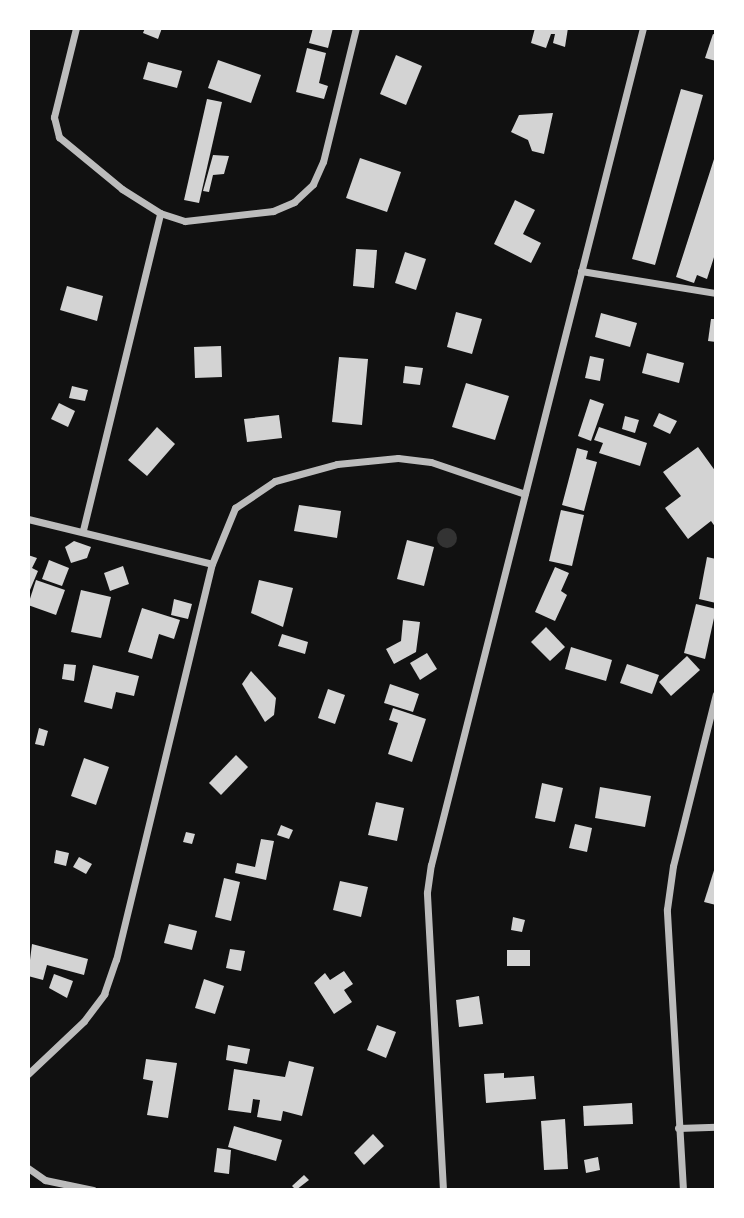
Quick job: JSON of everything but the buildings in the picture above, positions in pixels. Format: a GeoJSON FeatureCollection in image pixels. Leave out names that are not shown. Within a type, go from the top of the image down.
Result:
{"type":"FeatureCollection","features":[{"type":"Feature","properties":{"kind":"street"},"geometry":{"type":"LineString","coordinates":[[76,28],[54,117],[59,137],[72,152],[160,213],[184,221],[273,211],[294,202],[313,184],[323,162],[356,28]]}},
{"type":"Feature","properties":{"kind":"street"},"geometry":{"type":"LineString","coordinates":[[443,1190],[427,892],[643,28]]}},
{"type":"Feature","properties":{"kind":"street"},"geometry":{"type":"LineString","coordinates":[[83,530],[160,213]]}},
{"type":"Feature","properties":{"kind":"street"},"geometry":{"type":"LineString","coordinates":[[581,271],[716,293]]}},
{"type":"Feature","properties":{"kind":"street"},"geometry":{"type":"LineString","coordinates":[[28,1074],[84,1021],[104,994],[116,960],[212,564],[235,508],[275,481],[337,464],[398,458],[431,462],[525,494]]}},
{"type":"Feature","properties":{"kind":"street"},"geometry":{"type":"LineString","coordinates":[[28,519],[83,530],[212,564]]}},
{"type":"Feature","properties":{"kind":"street"},"geometry":{"type":"LineString","coordinates":[[682,1190],[667,909],[673,866],[716,694]]}},
{"type":"Feature","properties":{"kind":"street"},"geometry":{"type":"LineString","coordinates":[[678,1128],[716,1127]]}},
{"type":"Feature","properties":{"kind":"street"},"geometry":{"type":"LineString","coordinates":[[28,1168],[45,1180],[93,1190]]}},
{"type":"Feature","properties":{"kind":"shaded area"},"geometry":{"type":"Polygon","coordinates":[[[443,528],[451,528],[457,538],[451,548],[443,548],[437,542],[437,534],[443,528]]]}}]}
